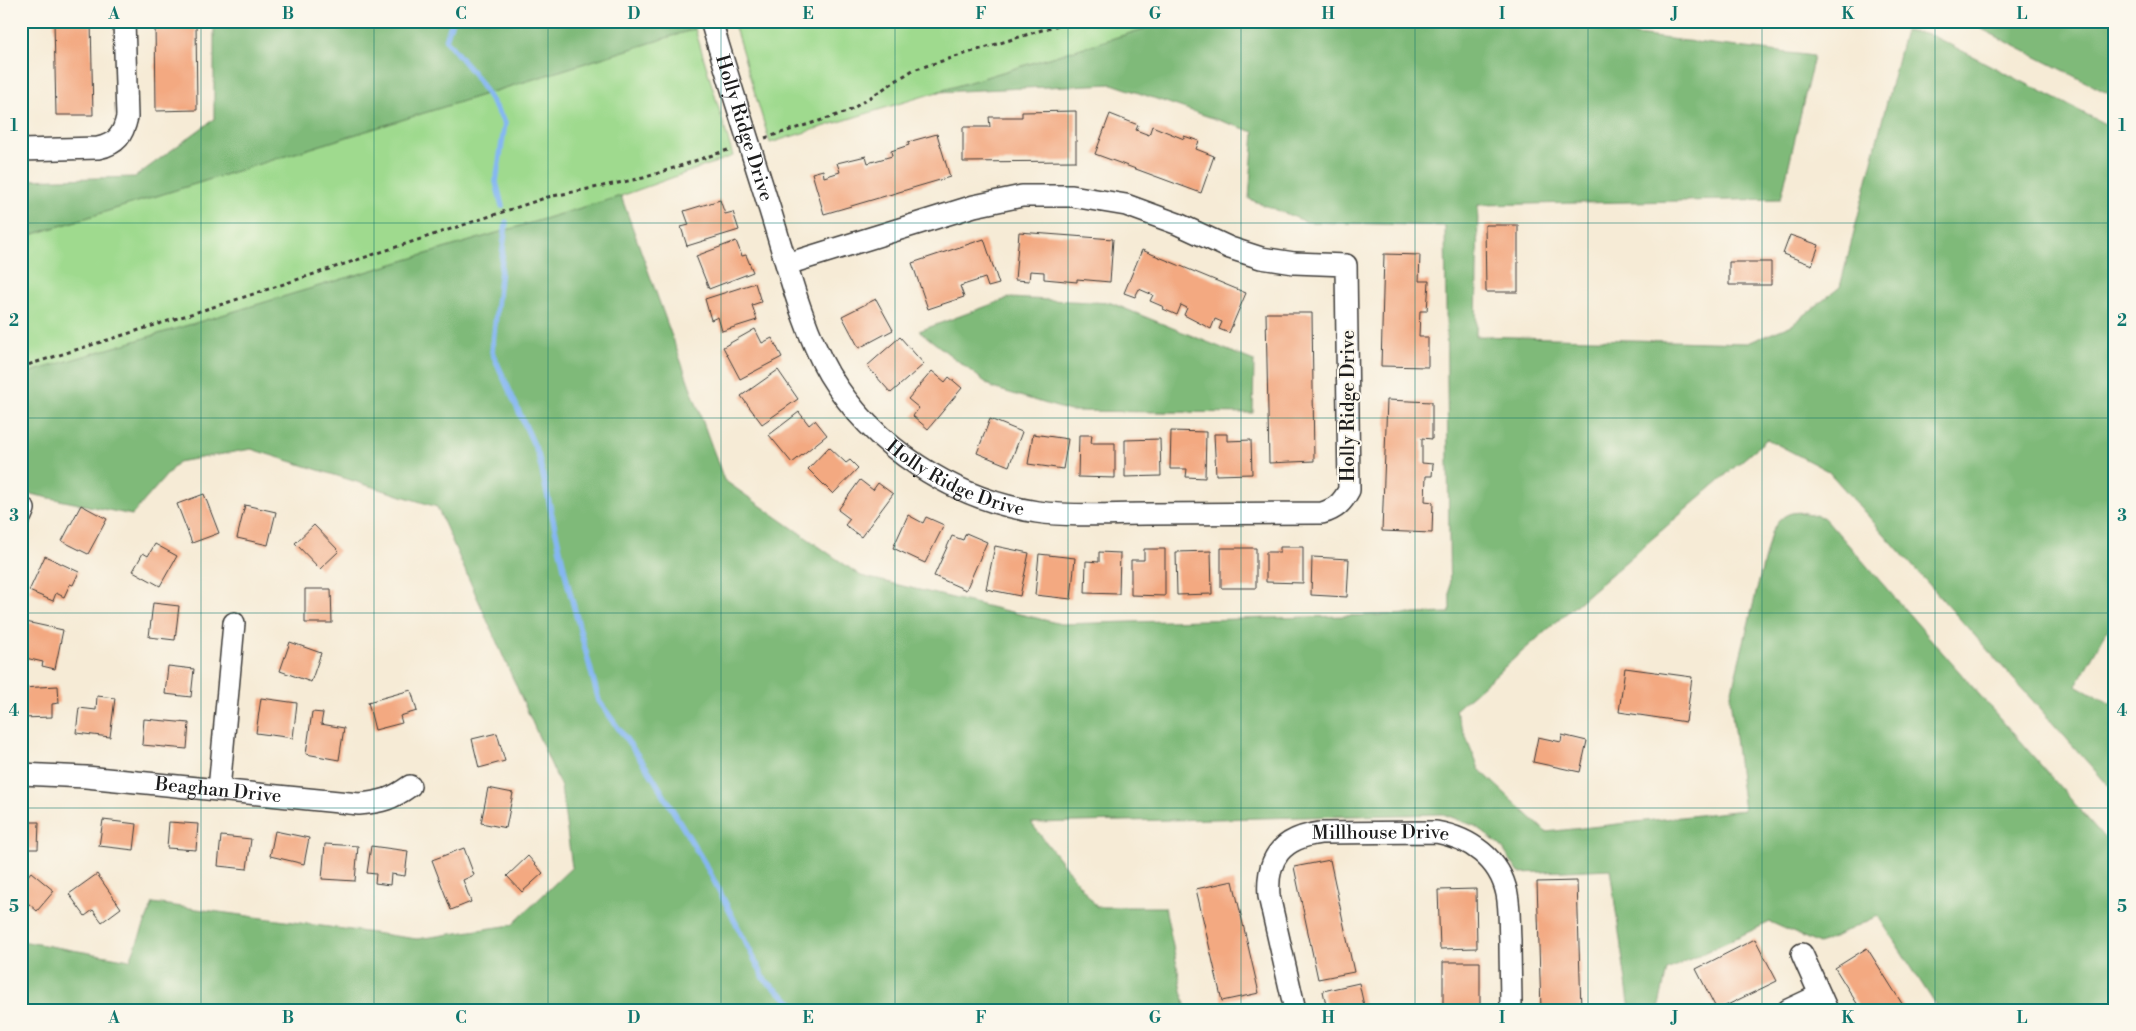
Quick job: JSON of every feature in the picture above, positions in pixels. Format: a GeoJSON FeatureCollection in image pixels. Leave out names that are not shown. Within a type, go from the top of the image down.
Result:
{"type":"FeatureCollection","features":[{"type":"Feature","properties":{"kind":"street"},"geometry":{"type":"LineString","coordinates":[[21,150],[98,148],[109,146],[119,139],[125,128],[127,117],[124,21]]}},
{"type":"Feature","properties":{"kind":"street","name":"Holly Ridge Drive"},"geometry":{"type":"LineString","coordinates":[[711,21],[787,264],[812,336],[829,374],[855,409],[884,438],[917,466],[955,487],[994,502],[1037,512],[1082,514],[1322,513],[1333,510],[1343,502],[1349,490],[1346,265],[1294,263],[1261,258],[1230,248],[1178,224],[1126,205],[1072,196],[1022,196],[974,206],[787,264]]}},
{"type":"Feature","properties":{"kind":"street"},"geometry":{"type":"LineString","coordinates":[[219,790],[234,623]]}},
{"type":"Feature","properties":{"kind":"street","name":"Beaghan Drive"},"geometry":{"type":"LineString","coordinates":[[21,774],[86,777],[359,804],[394,798],[410,786]]}},
{"type":"Feature","properties":{"kind":"street","name":"Millhouse Drive"},"geometry":{"type":"LineString","coordinates":[[1295,1010],[1269,896],[1268,879],[1271,864],[1279,851],[1292,840],[1305,835],[1320,833],[1436,832],[1453,835],[1469,843],[1496,866],[1504,881],[1509,909],[1511,1010]]}},
{"type":"Feature","properties":{"kind":"street"},"geometry":{"type":"LineString","coordinates":[[1788,1010],[1824,1002],[1802,954]]}},
{"type":"Feature","properties":{"kind":"path"},"geometry":{"type":"LineString","coordinates":[[21,367],[229,302],[548,197],[643,178],[847,112],[913,70],[1071,21]]}},
{"type":"Feature","properties":{"kind":"green space"},"geometry":{"type":"Polygon","coordinates":[[[214,21],[693,21],[695,29],[21,238],[21,180],[135,177],[214,119],[214,21]]]}},
{"type":"Feature","properties":{"kind":"green space"},"geometry":{"type":"Polygon","coordinates":[[[733,21],[1170,21],[770,143],[733,21]]]}},
{"type":"Feature","properties":{"kind":"green space"},"geometry":{"type":"Polygon","coordinates":[[[1170,21],[1614,21],[1619,33],[1814,56],[1781,199],[1478,205],[1476,336],[1748,343],[1792,325],[1840,287],[1905,30],[1933,36],[2115,129],[2115,617],[2076,685],[2115,706],[2115,793],[1828,471],[1767,439],[1455,710],[1479,769],[1546,832],[1744,810],[1730,698],[1771,533],[1781,519],[1793,513],[1807,513],[1825,518],[2115,850],[2115,1010],[1939,1010],[1878,916],[1819,944],[1770,922],[1667,970],[1658,1010],[1630,1010],[1610,869],[1519,873],[1501,846],[1475,826],[1443,814],[1031,823],[1097,907],[1165,907],[1186,1010],[21,1010],[21,941],[130,960],[153,903],[417,939],[512,925],[572,867],[561,787],[437,507],[251,449],[178,462],[132,515],[21,492],[21,375],[621,196],[724,480],[861,576],[1061,624],[1450,613],[1445,226],[1307,222],[1249,199],[1254,132],[1112,84],[937,92],[1170,21]]]}},
{"type":"Feature","properties":{"kind":"green space"},"geometry":{"type":"Polygon","coordinates":[[[1966,21],[2115,21],[2115,97],[1966,21]]]}},
{"type":"Feature","properties":{"kind":"green space"},"geometry":{"type":"Polygon","coordinates":[[[695,29],[733,156],[621,196],[21,375],[21,238],[695,29]]]}},
{"type":"Feature","properties":{"kind":"green space"},"geometry":{"type":"Polygon","coordinates":[[[1009,298],[1111,303],[1254,361],[1253,413],[1070,411],[993,388],[919,331],[1009,298]]]}},
{"type":"Feature","properties":{"kind":"building"},"geometry":{"type":"Polygon","coordinates":[[[54,21],[91,21],[93,115],[56,115],[54,21]]]}},
{"type":"Feature","properties":{"kind":"building"},"geometry":{"type":"Polygon","coordinates":[[[155,21],[196,21],[197,110],[156,111],[155,21]]]}},
{"type":"Feature","properties":{"kind":"building"},"geometry":{"type":"Polygon","coordinates":[[[1076,111],[1076,161],[963,162],[963,127],[990,127],[989,117],[1022,117],[1022,112],[1076,111]]]}},
{"type":"Feature","properties":{"kind":"building"},"geometry":{"type":"Polygon","coordinates":[[[1110,114],[1138,125],[1136,130],[1149,135],[1152,126],[1184,139],[1184,136],[1199,141],[1196,149],[1214,156],[1201,193],[1095,154],[1110,114]]]}},
{"type":"Feature","properties":{"kind":"building"},"geometry":{"type":"Polygon","coordinates":[[[937,134],[950,177],[824,214],[812,173],[823,170],[824,177],[840,172],[837,163],[866,156],[868,163],[892,156],[891,151],[909,145],[908,142],[937,134]]]}},
{"type":"Feature","properties":{"kind":"building"},"geometry":{"type":"Polygon","coordinates":[[[720,200],[725,214],[733,212],[739,230],[687,246],[681,227],[689,225],[684,211],[720,200]]]}},
{"type":"Feature","properties":{"kind":"building"},"geometry":{"type":"Polygon","coordinates":[[[1485,225],[1518,225],[1518,292],[1486,292],[1485,225]]]}},
{"type":"Feature","properties":{"kind":"building"},"geometry":{"type":"Polygon","coordinates":[[[1019,232],[1113,239],[1110,282],[1044,279],[1044,272],[1030,271],[1029,281],[1015,280],[1019,232]]]}},
{"type":"Feature","properties":{"kind":"building"},"geometry":{"type":"Polygon","coordinates":[[[1790,235],[1819,245],[1812,265],[1783,254],[1790,235]]]}},
{"type":"Feature","properties":{"kind":"building"},"geometry":{"type":"Polygon","coordinates":[[[984,239],[999,284],[988,287],[985,278],[960,286],[964,297],[928,309],[912,263],[984,239]]]}},
{"type":"Feature","properties":{"kind":"building"},"geometry":{"type":"Polygon","coordinates":[[[736,241],[742,256],[746,255],[753,272],[709,289],[696,256],[736,241]]]}},
{"type":"Feature","properties":{"kind":"building"},"geometry":{"type":"Polygon","coordinates":[[[1142,250],[1246,293],[1229,333],[1219,329],[1222,322],[1215,319],[1211,329],[1184,315],[1187,308],[1181,305],[1177,315],[1163,309],[1164,307],[1150,301],[1153,295],[1139,289],[1135,297],[1124,293],[1142,250]]]}},
{"type":"Feature","properties":{"kind":"building"},"geometry":{"type":"Polygon","coordinates":[[[1384,254],[1420,255],[1419,281],[1429,281],[1427,311],[1420,311],[1419,337],[1428,337],[1428,367],[1381,366],[1384,254]]]}},
{"type":"Feature","properties":{"kind":"building"},"geometry":{"type":"Polygon","coordinates":[[[1729,262],[1771,262],[1771,285],[1729,285],[1729,262]]]}},
{"type":"Feature","properties":{"kind":"building"},"geometry":{"type":"Polygon","coordinates":[[[755,283],[761,302],[752,305],[757,320],[722,331],[718,317],[711,320],[705,299],[755,283]]]}},
{"type":"Feature","properties":{"kind":"building"},"geometry":{"type":"Polygon","coordinates":[[[876,299],[893,330],[859,348],[842,316],[876,299]]]}},
{"type":"Feature","properties":{"kind":"building"},"geometry":{"type":"Polygon","coordinates":[[[1266,313],[1312,313],[1314,461],[1269,463],[1266,313]]]}},
{"type":"Feature","properties":{"kind":"building"},"geometry":{"type":"Polygon","coordinates":[[[755,329],[762,343],[772,338],[782,357],[740,379],[723,347],[755,329]]]}},
{"type":"Feature","properties":{"kind":"building"},"geometry":{"type":"Polygon","coordinates":[[[900,337],[924,364],[891,393],[867,366],[900,337]]]}},
{"type":"Feature","properties":{"kind":"building"},"geometry":{"type":"Polygon","coordinates":[[[778,370],[798,399],[762,424],[741,396],[778,370]]]}},
{"type":"Feature","properties":{"kind":"building"},"geometry":{"type":"Polygon","coordinates":[[[932,371],[945,382],[949,377],[962,388],[928,429],[913,416],[919,408],[908,399],[932,371]]]}},
{"type":"Feature","properties":{"kind":"building"},"geometry":{"type":"Polygon","coordinates":[[[1387,400],[1432,402],[1432,439],[1422,438],[1422,463],[1433,464],[1432,476],[1426,476],[1425,501],[1433,502],[1432,533],[1382,531],[1387,400]]]}},
{"type":"Feature","properties":{"kind":"building"},"geometry":{"type":"Polygon","coordinates":[[[799,412],[809,425],[815,420],[827,435],[792,463],[769,435],[799,412]]]}},
{"type":"Feature","properties":{"kind":"building"},"geometry":{"type":"Polygon","coordinates":[[[990,419],[1022,432],[1009,466],[977,453],[990,419]]]}},
{"type":"Feature","properties":{"kind":"building"},"geometry":{"type":"Polygon","coordinates":[[[1171,431],[1206,432],[1205,478],[1186,477],[1187,469],[1170,469],[1171,431]]]}},
{"type":"Feature","properties":{"kind":"building"},"geometry":{"type":"Polygon","coordinates":[[[1033,434],[1068,439],[1063,469],[1028,464],[1033,434]]]}},
{"type":"Feature","properties":{"kind":"building"},"geometry":{"type":"Polygon","coordinates":[[[1214,434],[1227,434],[1227,441],[1251,440],[1252,474],[1216,475],[1214,434]]]}},
{"type":"Feature","properties":{"kind":"building"},"geometry":{"type":"Polygon","coordinates":[[[1079,435],[1092,435],[1091,443],[1115,443],[1115,478],[1078,477],[1079,435]]]}},
{"type":"Feature","properties":{"kind":"building"},"geometry":{"type":"Polygon","coordinates":[[[1160,439],[1161,476],[1125,477],[1125,440],[1160,439]]]}},
{"type":"Feature","properties":{"kind":"building"},"geometry":{"type":"Polygon","coordinates":[[[829,447],[846,463],[850,460],[858,468],[833,494],[808,469],[829,447]]]}},
{"type":"Feature","properties":{"kind":"building"},"geometry":{"type":"Polygon","coordinates":[[[860,480],[873,490],[878,483],[893,494],[861,537],[845,525],[850,519],[838,510],[860,480]]]}},
{"type":"Feature","properties":{"kind":"building"},"geometry":{"type":"Polygon","coordinates":[[[204,494],[219,533],[192,543],[177,504],[204,494]]]}},
{"type":"Feature","properties":{"kind":"building"},"geometry":{"type":"Polygon","coordinates":[[[81,505],[107,519],[88,554],[62,541],[81,505]]]}},
{"type":"Feature","properties":{"kind":"building"},"geometry":{"type":"Polygon","coordinates":[[[245,505],[276,512],[268,545],[237,538],[245,505]]]}},
{"type":"Feature","properties":{"kind":"building"},"geometry":{"type":"Polygon","coordinates":[[[908,515],[923,523],[926,517],[944,525],[925,563],[893,548],[908,515]]]}},
{"type":"Feature","properties":{"kind":"building"},"geometry":{"type":"Polygon","coordinates":[[[314,525],[339,551],[320,569],[295,543],[314,525]]]}},
{"type":"Feature","properties":{"kind":"building"},"geometry":{"type":"Polygon","coordinates":[[[966,533],[987,542],[966,590],[934,576],[952,536],[963,540],[966,533]]]}},
{"type":"Feature","properties":{"kind":"building"},"geometry":{"type":"Polygon","coordinates":[[[155,544],[177,556],[160,586],[133,571],[143,553],[148,556],[155,544]]]}},
{"type":"Feature","properties":{"kind":"building"},"geometry":{"type":"Polygon","coordinates":[[[995,546],[1029,553],[1020,596],[986,589],[995,546]]]}},
{"type":"Feature","properties":{"kind":"building"},"geometry":{"type":"Polygon","coordinates":[[[1280,547],[1303,547],[1303,583],[1266,582],[1266,552],[1280,552],[1280,547]]]}},
{"type":"Feature","properties":{"kind":"building"},"geometry":{"type":"Polygon","coordinates":[[[1221,548],[1256,548],[1256,588],[1221,588],[1221,548]]]}},
{"type":"Feature","properties":{"kind":"building"},"geometry":{"type":"Polygon","coordinates":[[[1144,549],[1165,549],[1165,596],[1131,595],[1131,560],[1144,560],[1144,549]]]}},
{"type":"Feature","properties":{"kind":"building"},"geometry":{"type":"Polygon","coordinates":[[[1211,551],[1212,594],[1177,595],[1176,552],[1211,551]]]}},
{"type":"Feature","properties":{"kind":"building"},"geometry":{"type":"Polygon","coordinates":[[[1099,552],[1120,553],[1119,594],[1085,593],[1086,561],[1099,562],[1099,552]]]}},
{"type":"Feature","properties":{"kind":"building"},"geometry":{"type":"Polygon","coordinates":[[[1039,554],[1075,558],[1071,599],[1035,595],[1039,554]]]}},
{"type":"Feature","properties":{"kind":"building"},"geometry":{"type":"Polygon","coordinates":[[[45,556],[79,572],[73,585],[70,584],[64,597],[56,593],[53,601],[29,591],[45,556]]]}},
{"type":"Feature","properties":{"kind":"building"},"geometry":{"type":"Polygon","coordinates":[[[1312,557],[1349,559],[1347,597],[1311,595],[1312,557]]]}},
{"type":"Feature","properties":{"kind":"building"},"geometry":{"type":"Polygon","coordinates":[[[305,589],[331,589],[332,623],[305,623],[305,589]]]}},
{"type":"Feature","properties":{"kind":"building"},"geometry":{"type":"Polygon","coordinates":[[[153,603],[179,606],[175,640],[149,637],[153,603]]]}},
{"type":"Feature","properties":{"kind":"building"},"geometry":{"type":"Polygon","coordinates":[[[26,622],[63,630],[55,669],[42,666],[43,662],[21,657],[21,645],[26,622]]]}},
{"type":"Feature","properties":{"kind":"building"},"geometry":{"type":"Polygon","coordinates":[[[290,642],[321,653],[311,682],[280,671],[290,642]]]}},
{"type":"Feature","properties":{"kind":"building"},"geometry":{"type":"Polygon","coordinates":[[[168,666],[194,669],[191,697],[165,694],[168,666]]]}},
{"type":"Feature","properties":{"kind":"building"},"geometry":{"type":"Polygon","coordinates":[[[1625,668],[1692,677],[1686,722],[1619,712],[1625,668]]]}},
{"type":"Feature","properties":{"kind":"building"},"geometry":{"type":"Polygon","coordinates":[[[58,686],[59,703],[52,704],[52,717],[21,718],[21,688],[58,686]]]}},
{"type":"Feature","properties":{"kind":"building"},"geometry":{"type":"Polygon","coordinates":[[[411,690],[417,711],[400,716],[402,723],[375,730],[368,702],[411,690]]]}},
{"type":"Feature","properties":{"kind":"building"},"geometry":{"type":"Polygon","coordinates":[[[97,696],[115,698],[110,737],[76,733],[79,708],[96,710],[97,696]]]}},
{"type":"Feature","properties":{"kind":"building"},"geometry":{"type":"Polygon","coordinates":[[[261,698],[297,703],[293,738],[256,733],[261,698]]]}},
{"type":"Feature","properties":{"kind":"building"},"geometry":{"type":"Polygon","coordinates":[[[312,712],[323,713],[321,724],[344,728],[339,760],[306,754],[312,712]]]}},
{"type":"Feature","properties":{"kind":"building"},"geometry":{"type":"Polygon","coordinates":[[[144,719],[189,723],[187,749],[142,745],[144,719]]]}},
{"type":"Feature","properties":{"kind":"building"},"geometry":{"type":"Polygon","coordinates":[[[497,733],[505,761],[479,768],[472,739],[497,733]]]}},
{"type":"Feature","properties":{"kind":"building"},"geometry":{"type":"Polygon","coordinates":[[[1562,735],[1587,741],[1580,772],[1533,762],[1538,737],[1561,742],[1562,735]]]}},
{"type":"Feature","properties":{"kind":"building"},"geometry":{"type":"Polygon","coordinates":[[[488,788],[513,793],[506,828],[481,823],[488,788]]]}},
{"type":"Feature","properties":{"kind":"building"},"geometry":{"type":"Polygon","coordinates":[[[103,820],[137,824],[134,850],[99,846],[103,820]]]}},
{"type":"Feature","properties":{"kind":"building"},"geometry":{"type":"Polygon","coordinates":[[[21,822],[39,822],[38,849],[21,849],[21,822]]]}},
{"type":"Feature","properties":{"kind":"building"},"geometry":{"type":"Polygon","coordinates":[[[169,822],[198,824],[196,850],[167,848],[169,822]]]}},
{"type":"Feature","properties":{"kind":"building"},"geometry":{"type":"Polygon","coordinates":[[[275,831],[309,838],[304,864],[270,856],[275,831]]]}},
{"type":"Feature","properties":{"kind":"building"},"geometry":{"type":"Polygon","coordinates":[[[221,836],[251,839],[247,869],[218,866],[221,836]]]}},
{"type":"Feature","properties":{"kind":"building"},"geometry":{"type":"Polygon","coordinates":[[[325,844],[358,846],[355,881],[322,879],[325,844]]]}},
{"type":"Feature","properties":{"kind":"building"},"geometry":{"type":"Polygon","coordinates":[[[371,846],[408,851],[405,876],[391,874],[390,885],[375,883],[376,874],[367,873],[371,846]]]}},
{"type":"Feature","properties":{"kind":"building"},"geometry":{"type":"Polygon","coordinates":[[[464,848],[474,875],[463,880],[471,902],[451,910],[432,860],[464,848]]]}},
{"type":"Feature","properties":{"kind":"building"},"geometry":{"type":"Polygon","coordinates":[[[528,856],[543,873],[522,892],[507,876],[528,856]]]}},
{"type":"Feature","properties":{"kind":"building"},"geometry":{"type":"Polygon","coordinates":[[[1330,860],[1354,972],[1318,979],[1294,867],[1330,860]]]}},
{"type":"Feature","properties":{"kind":"building"},"geometry":{"type":"Polygon","coordinates":[[[31,872],[54,891],[37,911],[21,897],[21,884],[31,872]]]}},
{"type":"Feature","properties":{"kind":"building"},"geometry":{"type":"Polygon","coordinates":[[[97,874],[121,908],[102,922],[93,910],[85,916],[69,894],[97,874]]]}},
{"type":"Feature","properties":{"kind":"building"},"geometry":{"type":"Polygon","coordinates":[[[1233,881],[1259,993],[1222,1001],[1196,889],[1233,881]]]}},
{"type":"Feature","properties":{"kind":"building"},"geometry":{"type":"Polygon","coordinates":[[[1577,881],[1581,1010],[1541,1010],[1537,882],[1577,881]]]}},
{"type":"Feature","properties":{"kind":"building"},"geometry":{"type":"Polygon","coordinates":[[[1476,889],[1477,948],[1440,949],[1438,890],[1476,889]]]}},
{"type":"Feature","properties":{"kind":"building"},"geometry":{"type":"Polygon","coordinates":[[[1755,939],[1777,981],[1717,1010],[1696,969],[1755,939]]]}},
{"type":"Feature","properties":{"kind":"building"},"geometry":{"type":"Polygon","coordinates":[[[1867,948],[1906,1010],[1861,1010],[1835,968],[1867,948]]]}},
{"type":"Feature","properties":{"kind":"building"},"geometry":{"type":"Polygon","coordinates":[[[1443,962],[1480,962],[1480,1010],[1443,1010],[1443,962]]]}},
{"type":"Feature","properties":{"kind":"building"},"geometry":{"type":"Polygon","coordinates":[[[1359,983],[1365,1010],[1327,1010],[1323,991],[1359,983]]]}},
{"type":"Feature","properties":{"kind":"building"},"geometry":{"type":"Polygon","coordinates":[[[1264,1006],[1265,1010],[1250,1010],[1250,1009],[1264,1006]]]}},
{"type":"Feature","properties":{"kind":"waterway"},"geometry":{"type":"LineString","coordinates":[[452,21],[446,40],[477,78],[505,123],[496,182],[502,206]]}},
{"type":"Feature","properties":{"kind":"waterway"},"geometry":{"type":"LineString","coordinates":[[506,222],[492,352],[538,454],[568,585],[599,701],[651,774],[708,869],[765,980],[801,1010]]}}]}
